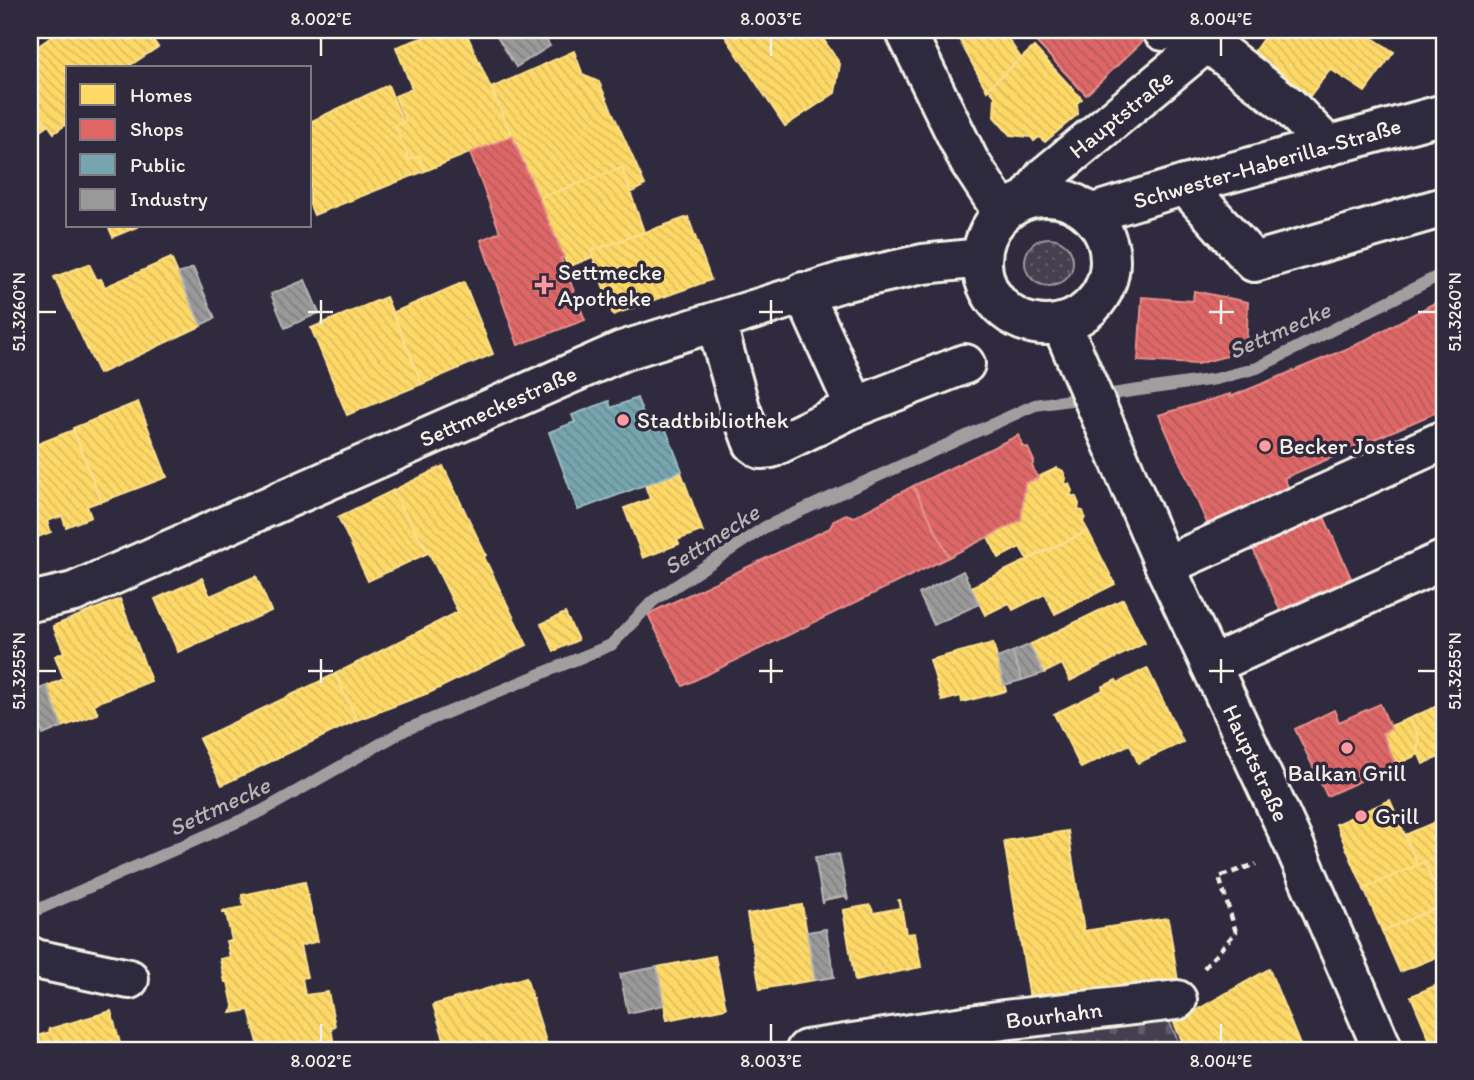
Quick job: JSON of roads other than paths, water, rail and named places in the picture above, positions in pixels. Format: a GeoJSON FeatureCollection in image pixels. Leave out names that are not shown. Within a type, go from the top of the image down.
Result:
{"type":"FeatureCollection","features":[{"type":"Feature","properties":{"kind":"street"},"geometry":{"type":"LineString","coordinates":[[905,30],[969,161],[1015,206]]}},
{"type":"Feature","properties":{"kind":"street"},"geometry":{"type":"LineString","coordinates":[[1211,36],[1288,105],[1328,146]]}},
{"type":"Feature","properties":{"kind":"street","name":"Hauptstraße"},"geometry":{"type":"LineString","coordinates":[[1015,206],[1044,177],[1211,36]]}},
{"type":"Feature","properties":{"kind":"street","name":"Schwester-Haberilla-Straße"},"geometry":{"type":"LineString","coordinates":[[1090,214],[1444,114]]}},
{"type":"Feature","properties":{"kind":"street"},"geometry":{"type":"LineString","coordinates":[[1185,185],[1254,262],[1444,207]]}},
{"type":"Feature","properties":{"kind":"street"},"geometry":{"type":"LineString","coordinates":[[1050,197],[1071,202],[1090,214],[1102,231],[1110,252],[1109,274],[1102,292],[1068,339],[1039,325],[1017,319],[1004,310],[990,293],[982,272],[982,251],[989,230],[1015,206],[1050,197]]}},
{"type":"Feature","properties":{"kind":"street","name":"Settmeckestraße"},"geometry":{"type":"LineString","coordinates":[[30,602],[74,592],[622,351],[803,292],[891,270],[982,258]]}},
{"type":"Feature","properties":{"kind":"street"},"geometry":{"type":"LineString","coordinates":[[803,292],[855,407]]}},
{"type":"Feature","properties":{"kind":"street"},"geometry":{"type":"LineString","coordinates":[[716,322],[752,443],[761,449],[771,448],[855,407],[965,364]]}},
{"type":"Feature","properties":{"kind":"street","name":"Hauptstraße"},"geometry":{"type":"LineString","coordinates":[[1068,339],[1165,566],[1296,849],[1383,1050]]}},
{"type":"Feature","properties":{"kind":"street"},"geometry":{"type":"LineString","coordinates":[[1165,566],[1444,440]]}},
{"type":"Feature","properties":{"kind":"street"},"geometry":{"type":"LineString","coordinates":[[1211,665],[1444,559]]}},
{"type":"Feature","properties":{"kind":"street"},"geometry":{"type":"LineString","coordinates":[[30,956],[129,979]]}},
{"type":"Feature","properties":{"kind":"street","name":"Bourhahn"},"geometry":{"type":"LineString","coordinates":[[806,1050],[1004,1020],[1177,1000]]}},
{"type":"Feature","properties":{"kind":"waterway","name":"Settmecke"},"geometry":{"type":"LineString","coordinates":[[30,913],[262,811],[405,730],[611,645],[653,601],[765,527],[1035,405],[1216,379],[1257,368],[1444,273]]}},
{"type":"Feature","properties":{"kind":"place","name":"Settmecke Apotheke"},"geometry":{"type":"Point","coordinates":[544,285]}},
{"type":"Feature","properties":{"kind":"place","name":"Stadtbibliothek"},"geometry":{"type":"Point","coordinates":[623,420]}},
{"type":"Feature","properties":{"kind":"place","name":"Becker Jostes"},"geometry":{"type":"Point","coordinates":[1265,446]}},
{"type":"Feature","properties":{"kind":"place","name":"Balkan Grill"},"geometry":{"type":"Point","coordinates":[1347,748]}},
{"type":"Feature","properties":{"kind":"place","name":"Grill"},"geometry":{"type":"Point","coordinates":[1361,816]}}]}
